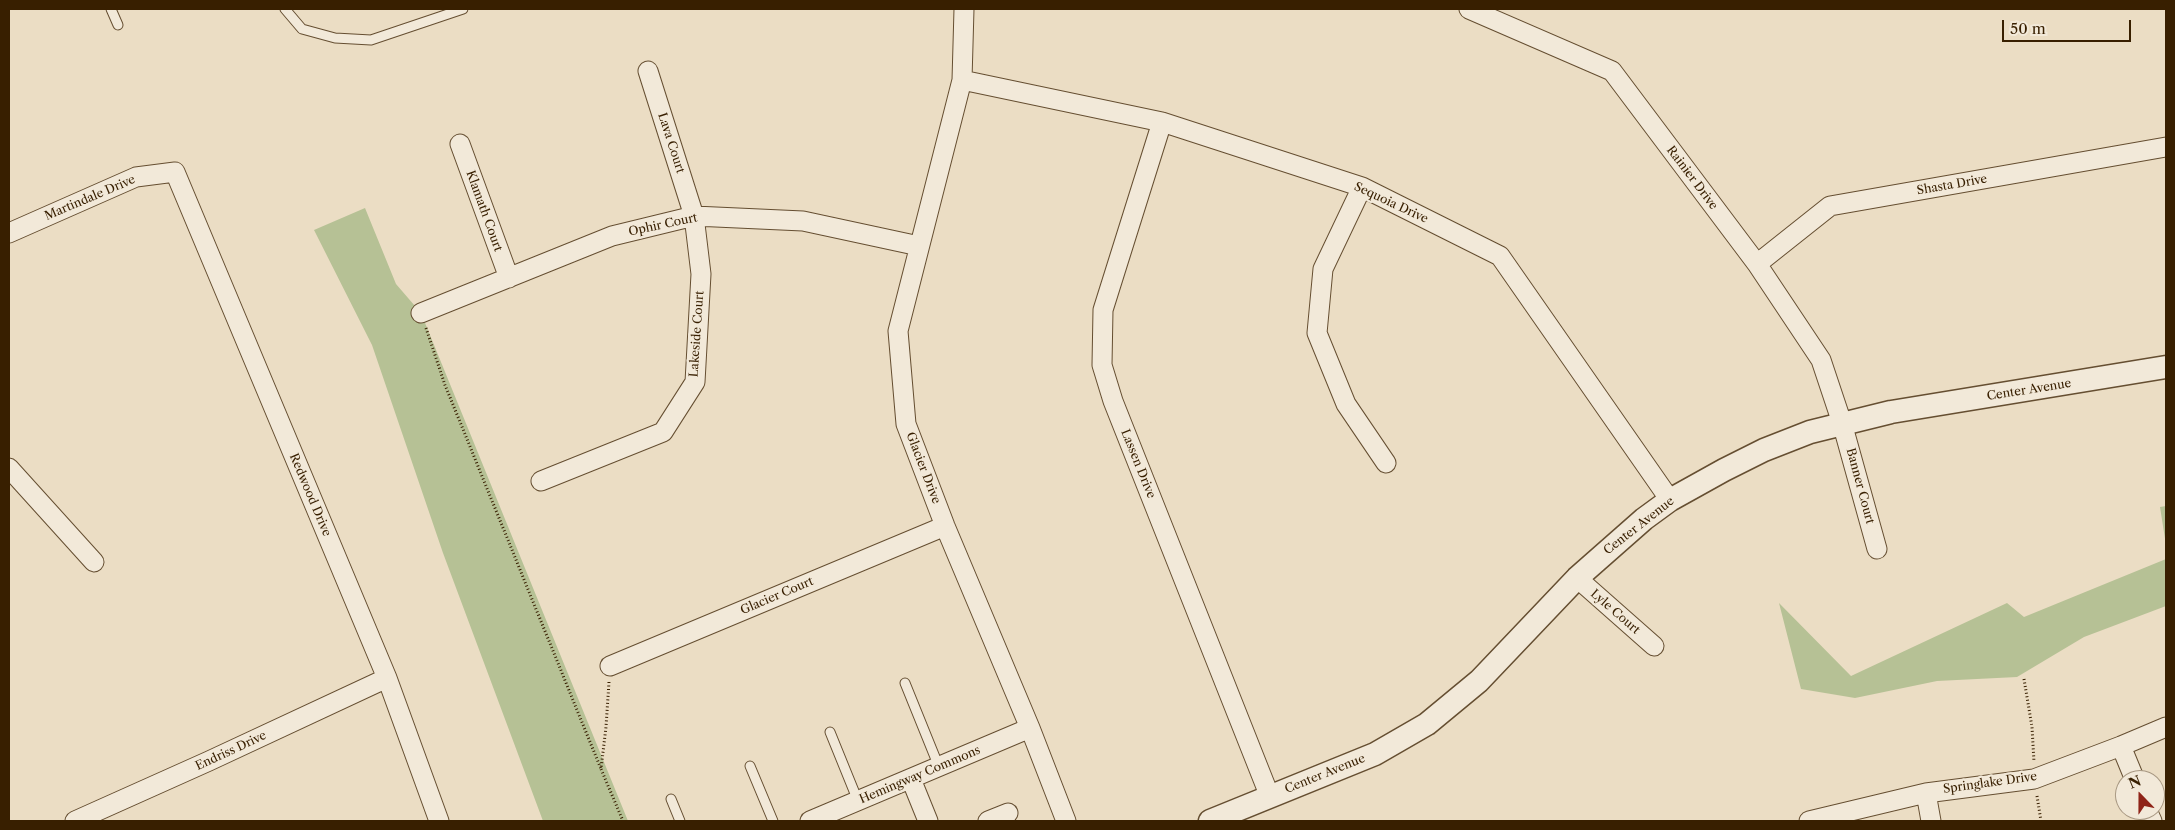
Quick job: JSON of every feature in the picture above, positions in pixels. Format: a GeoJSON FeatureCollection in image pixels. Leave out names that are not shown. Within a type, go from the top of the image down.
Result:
{"type":"FeatureCollection","features":[{"type":"Feature","properties":{"kind":"street","name":"Glacier Drive"},"geometry":{"type":"LineString","coordinates":[[964,9],[962,80],[898,332],[906,424],[945,526],[1030,728],[1066,821]]}},
{"type":"Feature","properties":{"kind":"street","name":"Rainier Drive"},"geometry":{"type":"LineString","coordinates":[[1469,9],[1493,13],[1612,71],[1757,264],[1821,360],[1842,423]]}},
{"type":"Feature","properties":{"kind":"street","name":"Lava Court"},"geometry":{"type":"LineString","coordinates":[[648,71],[694,216]]}},
{"type":"Feature","properties":{"kind":"street","name":"Sequoia Drive"},"geometry":{"type":"LineString","coordinates":[[962,80],[1162,122],[1362,188],[1500,256],[1670,500]]}},
{"type":"Feature","properties":{"kind":"street","name":"Lassen Drive"},"geometry":{"type":"LineString","coordinates":[[1162,122],[1103,310],[1102,365],[1113,401],[1270,797]]}},
{"type":"Feature","properties":{"kind":"street","name":"Klamath Court"},"geometry":{"type":"LineString","coordinates":[[460,144],[509,278]]}},
{"type":"Feature","properties":{"kind":"street","name":"Shasta Drive"},"geometry":{"type":"LineString","coordinates":[[1757,264],[1830,206],[2166,148]]}},
{"type":"Feature","properties":{"kind":"street","name":"Martindale Drive"},"geometry":{"type":"LineString","coordinates":[[9,233],[136,177],[175,172]]}},
{"type":"Feature","properties":{"kind":"street","name":"Redwood Drive"},"geometry":{"type":"LineString","coordinates":[[175,172],[387,678],[439,821]]}},
{"type":"Feature","properties":{"kind":"street"},"geometry":{"type":"LineString","coordinates":[[1362,188],[1323,269],[1317,333],[1346,404],[1386,463]]}},
{"type":"Feature","properties":{"kind":"street","name":"Ophir Court"},"geometry":{"type":"LineString","coordinates":[[421,313],[612,236],[694,216],[804,221],[919,246]]}},
{"type":"Feature","properties":{"kind":"street","name":"Lakeside Court"},"geometry":{"type":"LineString","coordinates":[[541,481],[663,432],[695,382],[701,274],[694,216]]}},
{"type":"Feature","properties":{"kind":"street","name":"Center Avenue"},"geometry":{"type":"LineString","coordinates":[[1210,821],[1375,754],[1427,724],[1479,681],[1577,578],[1608,550],[1670,500],[1764,450],[1810,432],[1890,412],[2166,367]]}},
{"type":"Feature","properties":{"kind":"street","name":"Banner Court"},"geometry":{"type":"LineString","coordinates":[[1842,423],[1877,549]]}},
{"type":"Feature","properties":{"kind":"street"},"geometry":{"type":"LineString","coordinates":[[9,468],[94,562]]}},
{"type":"Feature","properties":{"kind":"street","name":"Glacier Court"},"geometry":{"type":"LineString","coordinates":[[610,666],[945,526]]}},
{"type":"Feature","properties":{"kind":"street","name":"Lyle Court"},"geometry":{"type":"LineString","coordinates":[[1577,578],[1654,646]]}},
{"type":"Feature","properties":{"kind":"street","name":"Endriss Drive"},"geometry":{"type":"LineString","coordinates":[[75,821],[387,678]]}},
{"type":"Feature","properties":{"kind":"street","name":"Springlake Drive"},"geometry":{"type":"LineString","coordinates":[[1809,821],[1926,793],[2034,779],[2166,727]]}},
{"type":"Feature","properties":{"kind":"street","name":"Hemingway Commons"},"geometry":{"type":"LineString","coordinates":[[814,820],[1030,728]]}},
{"type":"Feature","properties":{"kind":"street"},"geometry":{"type":"LineString","coordinates":[[2121,746],[2131,770]]}},
{"type":"Feature","properties":{"kind":"street"},"geometry":{"type":"LineString","coordinates":[[911,779],[928,821]]}},
{"type":"Feature","properties":{"kind":"street"},"geometry":{"type":"LineString","coordinates":[[1926,793],[1931,821]]}},
{"type":"Feature","properties":{"kind":"street"},"geometry":{"type":"LineString","coordinates":[[988,821],[1008,813]]}},
{"type":"Feature","properties":{"kind":"lane"},"geometry":{"type":"LineString","coordinates":[[111,9],[118,25]]}},
{"type":"Feature","properties":{"kind":"lane"},"geometry":{"type":"LineString","coordinates":[[285,9],[302,29],[335,38],[371,40],[463,9]]}},
{"type":"Feature","properties":{"kind":"lane"},"geometry":{"type":"LineString","coordinates":[[905,683],[939,767]]}},
{"type":"Feature","properties":{"kind":"lane"},"geometry":{"type":"LineString","coordinates":[[830,732],[858,801]]}},
{"type":"Feature","properties":{"kind":"lane"},"geometry":{"type":"LineString","coordinates":[[750,766],[773,821]]}},
{"type":"Feature","properties":{"kind":"lane"},"geometry":{"type":"LineString","coordinates":[[671,799],[680,821]]}},
{"type":"Feature","properties":{"kind":"path"},"geometry":{"type":"LineString","coordinates":[[421,313],[445,385],[622,821]]}},
{"type":"Feature","properties":{"kind":"path"},"geometry":{"type":"LineString","coordinates":[[601,769],[610,666]]}},
{"type":"Feature","properties":{"kind":"path"},"geometry":{"type":"LineString","coordinates":[[2024,679],[2032,727],[2034,779],[2041,821]]}},
{"type":"Feature","properties":{"kind":"green space"},"geometry":{"type":"Polygon","coordinates":[[[365,208],[396,284],[421,313],[628,821],[543,821],[443,553],[372,345],[314,230],[365,208]]]}},
{"type":"Feature","properties":{"kind":"green space"},"geometry":{"type":"Polygon","coordinates":[[[2166,506],[2166,545],[2160,507],[2166,506]]]}},
{"type":"Feature","properties":{"kind":"green space"},"geometry":{"type":"Polygon","coordinates":[[[2166,559],[2166,606],[2084,637],[2017,677],[1937,681],[1855,698],[1801,689],[1779,603],[1851,676],[2007,603],[2024,617],[2166,559]]]}}]}
